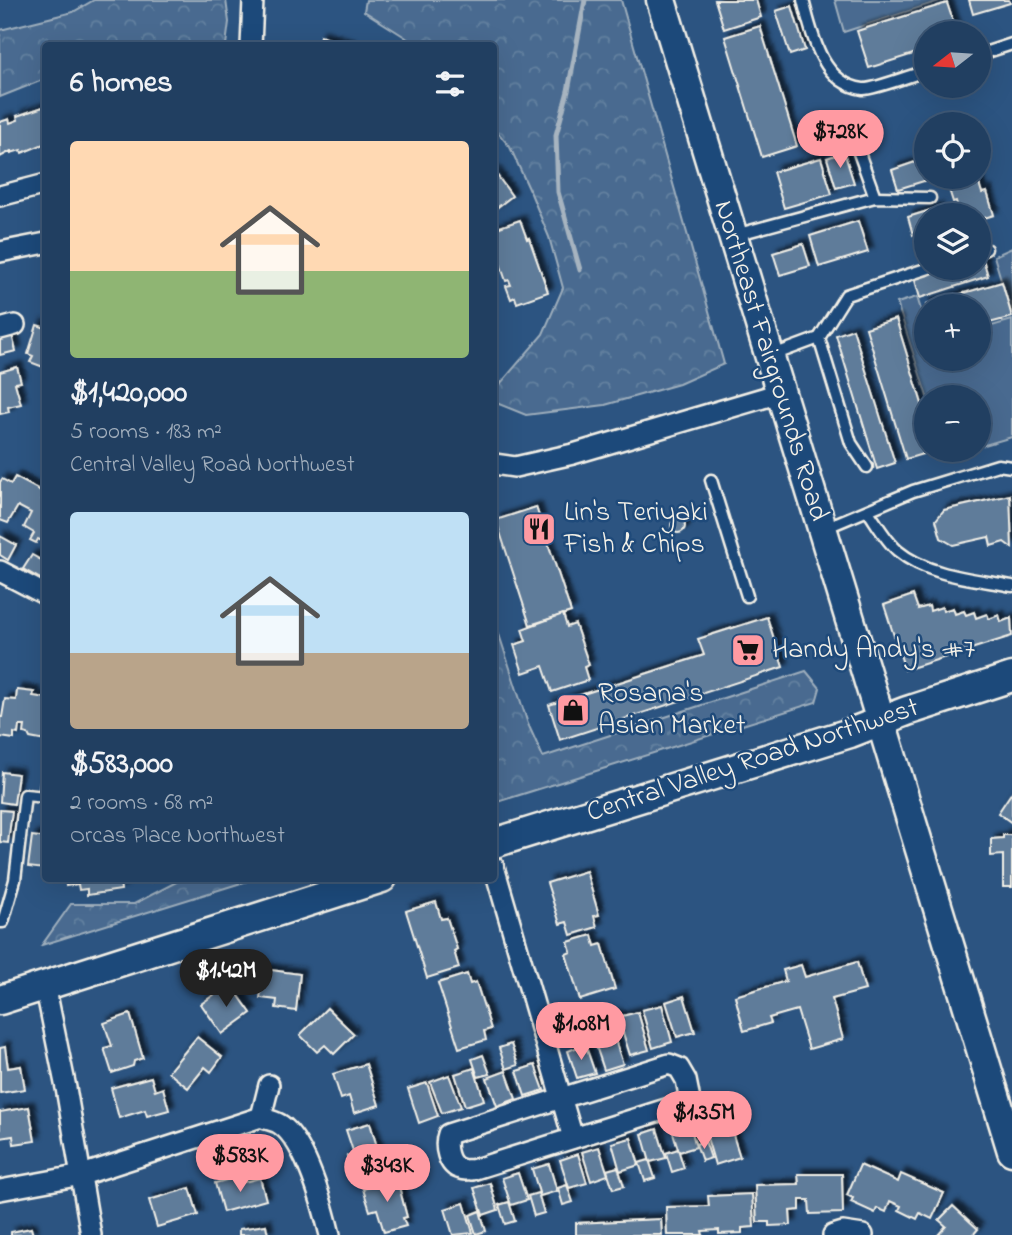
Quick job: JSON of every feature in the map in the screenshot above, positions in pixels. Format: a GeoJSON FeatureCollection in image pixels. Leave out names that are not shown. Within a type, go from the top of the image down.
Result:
{"type":"FeatureCollection","features":[{"type":"Feature","properties":{"kind":"main road","name":"Northeast Fairgrounds Road"},"geometry":{"type":"LineString","coordinates":[[661,0],[1011,1144]]}},
{"type":"Feature","properties":{"kind":"main road","name":"Central Valley Road Northwest"},"geometry":{"type":"LineString","coordinates":[[497,842],[850,733],[1012,677]]}},
{"type":"Feature","properties":{"kind":"main road"},"geometry":{"type":"LineString","coordinates":[[0,1000],[369,882]]}},
{"type":"Feature","properties":{"kind":"street"},"geometry":{"type":"LineString","coordinates":[[251,42],[253,0]]}},
{"type":"Feature","properties":{"kind":"street"},"geometry":{"type":"LineString","coordinates":[[0,196],[42,185]]}},
{"type":"Feature","properties":{"kind":"street"},"geometry":{"type":"LineString","coordinates":[[0,252],[42,244]]}},
{"type":"Feature","properties":{"kind":"street"},"geometry":{"type":"LineString","coordinates":[[497,464],[515,467],[573,454],[780,393]]}},
{"type":"Feature","properties":{"kind":"street"},"geometry":{"type":"LineString","coordinates":[[0,571],[42,593]]}},
{"type":"Feature","properties":{"kind":"street"},"geometry":{"type":"LineString","coordinates":[[497,877],[573,1138]]}},
{"type":"Feature","properties":{"kind":"street"},"geometry":{"type":"LineString","coordinates":[[45,985],[91,1235]]}},
{"type":"Feature","properties":{"kind":"street"},"geometry":{"type":"LineString","coordinates":[[669,1064],[679,1068],[686,1080],[688,1095],[682,1104],[573,1138],[472,1170],[460,1170],[453,1165],[445,1143],[448,1134],[562,1097],[669,1064]]}},
{"type":"Feature","properties":{"kind":"street"},"geometry":{"type":"LineString","coordinates":[[261,1117],[269,1085]]}},
{"type":"Feature","properties":{"kind":"street"},"geometry":{"type":"LineString","coordinates":[[0,1190],[82,1175],[261,1117],[282,1125],[298,1145],[315,1185],[331,1235]]}},
{"type":"Feature","properties":{"kind":"street"},"geometry":{"type":"LineString","coordinates":[[833,1235],[843,1232],[863,1235]]}},
{"type":"Feature","properties":{"kind":"lane"},"geometry":{"type":"LineString","coordinates":[[803,0],[825,66],[844,81],[865,89],[914,75]]}},
{"type":"Feature","properties":{"kind":"lane"},"geometry":{"type":"LineString","coordinates":[[991,51],[1012,44]]}},
{"type":"Feature","properties":{"kind":"lane"},"geometry":{"type":"LineString","coordinates":[[858,150],[875,197]]}},
{"type":"Feature","properties":{"kind":"lane"},"geometry":{"type":"LineString","coordinates":[[732,236],[875,197],[930,198]]}},
{"type":"Feature","properties":{"kind":"lane"},"geometry":{"type":"LineString","coordinates":[[769,356],[820,338],[846,295],[914,273]]}},
{"type":"Feature","properties":{"kind":"lane"},"geometry":{"type":"LineString","coordinates":[[820,338],[851,443],[867,467]]}},
{"type":"Feature","properties":{"kind":"lane"},"geometry":{"type":"LineString","coordinates":[[821,529],[868,512],[913,491],[998,465],[1012,467]]}},
{"type":"Feature","properties":{"kind":"lane"},"geometry":{"type":"LineString","coordinates":[[711,480],[747,596]]}},
{"type":"Feature","properties":{"kind":"lane"},"geometry":{"type":"LineString","coordinates":[[868,512],[897,550],[923,566],[1012,586]]}},
{"type":"Feature","properties":{"kind":"lane"},"geometry":{"type":"LineString","coordinates":[[0,922],[3,922],[15,880],[24,795],[42,797]]}},
{"type":"Feature","properties":{"kind":"green space"},"geometry":{"type":"Polygon","coordinates":[[[94,0],[226,0],[229,22],[226,42],[42,42],[42,80],[0,97],[0,30],[73,12],[94,0]]]}},
{"type":"Feature","properties":{"kind":"green space"},"geometry":{"type":"Polygon","coordinates":[[[366,0],[621,0],[724,364],[679,384],[605,405],[526,415],[497,403],[497,388],[543,334],[563,288],[549,237],[530,191],[510,147],[497,132],[497,42],[411,42],[364,11],[366,0]]]}},
{"type":"Feature","properties":{"kind":"green space"},"geometry":{"type":"Polygon","coordinates":[[[835,0],[943,0],[844,32],[835,0]]]}},
{"type":"Feature","properties":{"kind":"green space"},"geometry":{"type":"Polygon","coordinates":[[[1012,248],[1012,316],[994,256],[1012,248]]]}},
{"type":"Feature","properties":{"kind":"green space"},"geometry":{"type":"Polygon","coordinates":[[[914,298],[914,356],[897,303],[914,298]]]}},
{"type":"Feature","properties":{"kind":"green space"},"geometry":{"type":"Polygon","coordinates":[[[1012,320],[1012,437],[991,443],[991,385],[923,385],[919,371],[991,371],[991,326],[1012,320]]]}},
{"type":"Feature","properties":{"kind":"green space"},"geometry":{"type":"Polygon","coordinates":[[[497,628],[528,724],[543,757],[806,671],[820,688],[816,702],[497,802],[497,628]]]}},
{"type":"Feature","properties":{"kind":"green space"},"geometry":{"type":"Polygon","coordinates":[[[176,882],[244,882],[42,945],[71,904],[134,904],[176,882]]]}},
{"type":"Feature","properties":{"kind":"building"},"geometry":{"type":"Polygon","coordinates":[[[715,0],[756,0],[761,17],[724,29],[715,0]]]}},
{"type":"Feature","properties":{"kind":"building"},"geometry":{"type":"Polygon","coordinates":[[[969,0],[1009,0],[1010,3],[973,14],[969,0]]]}},
{"type":"Feature","properties":{"kind":"building"},"geometry":{"type":"Polygon","coordinates":[[[947,3],[953,21],[914,21],[914,54],[869,68],[857,31],[947,3]]]}},
{"type":"Feature","properties":{"kind":"building"},"geometry":{"type":"Polygon","coordinates":[[[792,6],[805,50],[790,55],[776,11],[792,6]]]}},
{"type":"Feature","properties":{"kind":"building"},"geometry":{"type":"Polygon","coordinates":[[[760,26],[797,146],[762,157],[725,37],[760,26]]]}},
{"type":"Feature","properties":{"kind":"building"},"geometry":{"type":"Polygon","coordinates":[[[320,36],[339,42],[318,42],[320,36]]]}},
{"type":"Feature","properties":{"kind":"building"},"geometry":{"type":"Polygon","coordinates":[[[42,107],[42,145],[22,153],[21,150],[11,151],[0,157],[0,122],[9,119],[10,123],[18,120],[17,116],[42,107]]]}},
{"type":"Feature","properties":{"kind":"building"},"geometry":{"type":"Polygon","coordinates":[[[844,152],[854,183],[836,188],[827,158],[844,152]]]}},
{"type":"Feature","properties":{"kind":"building"},"geometry":{"type":"Polygon","coordinates":[[[821,158],[832,194],[784,208],[773,172],[821,158]]]}},
{"type":"Feature","properties":{"kind":"building"},"geometry":{"type":"Polygon","coordinates":[[[914,162],[914,184],[898,189],[892,170],[914,162]]]}},
{"type":"Feature","properties":{"kind":"building"},"geometry":{"type":"Polygon","coordinates":[[[497,175],[512,196],[497,208],[497,175]]]}},
{"type":"Feature","properties":{"kind":"building"},"geometry":{"type":"Polygon","coordinates":[[[949,189],[981,189],[982,193],[987,192],[990,203],[956,201],[953,202],[949,189]]]}},
{"type":"Feature","properties":{"kind":"building"},"geometry":{"type":"Polygon","coordinates":[[[914,215],[914,235],[913,235],[908,217],[914,215]]]}},
{"type":"Feature","properties":{"kind":"building"},"geometry":{"type":"Polygon","coordinates":[[[520,220],[548,292],[517,303],[515,297],[511,299],[506,286],[511,285],[509,280],[506,281],[497,255],[497,228],[520,220]]]}},
{"type":"Feature","properties":{"kind":"building"},"geometry":{"type":"Polygon","coordinates":[[[858,221],[868,252],[819,267],[810,236],[858,221]]]}},
{"type":"Feature","properties":{"kind":"building"},"geometry":{"type":"Polygon","coordinates":[[[803,244],[810,266],[780,275],[773,253],[803,244]]]}},
{"type":"Feature","properties":{"kind":"building"},"geometry":{"type":"Polygon","coordinates":[[[915,280],[976,280],[932,294],[919,294],[915,280]]]}},
{"type":"Feature","properties":{"kind":"building"},"geometry":{"type":"Polygon","coordinates":[[[1002,282],[1012,317],[991,323],[991,294],[961,294],[1002,282]]]}},
{"type":"Feature","properties":{"kind":"building"},"geometry":{"type":"Polygon","coordinates":[[[896,319],[916,385],[914,385],[914,457],[906,459],[866,328],[896,319]]]}},
{"type":"Feature","properties":{"kind":"building"},"geometry":{"type":"Polygon","coordinates":[[[37,325],[42,327],[42,366],[30,362],[33,356],[28,354],[37,325]]]}},
{"type":"Feature","properties":{"kind":"building"},"geometry":{"type":"Polygon","coordinates":[[[853,329],[895,463],[877,469],[836,335],[853,329]]]}},
{"type":"Feature","properties":{"kind":"building"},"geometry":{"type":"Polygon","coordinates":[[[12,335],[16,351],[0,355],[0,338],[12,335]]]}},
{"type":"Feature","properties":{"kind":"building"},"geometry":{"type":"Polygon","coordinates":[[[17,367],[21,382],[15,383],[21,404],[8,407],[9,412],[0,414],[0,372],[17,367]]]}},
{"type":"Feature","properties":{"kind":"building"},"geometry":{"type":"Polygon","coordinates":[[[15,477],[42,491],[42,541],[38,539],[36,543],[30,540],[34,533],[24,527],[31,513],[18,506],[8,523],[0,520],[0,482],[2,479],[11,484],[15,477]]]}},
{"type":"Feature","properties":{"kind":"building"},"geometry":{"type":"Polygon","coordinates":[[[1010,495],[1012,548],[1004,542],[991,546],[989,537],[953,545],[941,538],[936,520],[944,510],[1010,495]]]}},
{"type":"Feature","properties":{"kind":"building"},"geometry":{"type":"Polygon","coordinates":[[[536,507],[571,612],[530,625],[497,520],[536,507]]]}},
{"type":"Feature","properties":{"kind":"building"},"geometry":{"type":"Polygon","coordinates":[[[675,519],[681,519],[685,526],[681,533],[675,533],[671,529],[671,523],[675,519]]]}},
{"type":"Feature","properties":{"kind":"building"},"geometry":{"type":"Polygon","coordinates":[[[0,536],[16,545],[8,560],[0,555],[0,536]]]}},
{"type":"Feature","properties":{"kind":"building"},"geometry":{"type":"Polygon","coordinates":[[[32,555],[42,561],[42,580],[23,569],[32,555]]]}},
{"type":"Feature","properties":{"kind":"building"},"geometry":{"type":"Polygon","coordinates":[[[913,595],[918,609],[929,606],[930,611],[942,607],[943,611],[953,608],[955,614],[964,611],[966,615],[974,612],[976,618],[987,614],[989,619],[999,615],[1001,622],[1011,618],[1012,636],[905,670],[884,605],[913,595]]]}},
{"type":"Feature","properties":{"kind":"building"},"geometry":{"type":"Polygon","coordinates":[[[563,614],[567,627],[575,624],[589,665],[584,667],[588,680],[552,692],[543,666],[523,673],[514,645],[526,641],[522,629],[563,614]]]}},
{"type":"Feature","properties":{"kind":"building"},"geometry":{"type":"Polygon","coordinates":[[[767,617],[783,667],[560,740],[549,705],[704,655],[698,639],[767,617]]]}},
{"type":"Feature","properties":{"kind":"building"},"geometry":{"type":"Polygon","coordinates":[[[17,690],[34,692],[33,696],[42,697],[42,740],[30,738],[24,733],[25,726],[19,726],[18,734],[14,733],[14,739],[0,737],[0,717],[5,699],[16,700],[17,690]]]}},
{"type":"Feature","properties":{"kind":"building"},"geometry":{"type":"Polygon","coordinates":[[[2,772],[18,774],[14,804],[0,802],[2,772]]]}},
{"type":"Feature","properties":{"kind":"building"},"geometry":{"type":"Polygon","coordinates":[[[41,773],[42,773],[42,789],[39,789],[41,773]]]}},
{"type":"Feature","properties":{"kind":"building"},"geometry":{"type":"Polygon","coordinates":[[[1012,792],[1012,823],[998,813],[1012,792]]]}},
{"type":"Feature","properties":{"kind":"building"},"geometry":{"type":"Polygon","coordinates":[[[0,810],[12,811],[8,843],[0,842],[0,810]]]}},
{"type":"Feature","properties":{"kind":"building"},"geometry":{"type":"Polygon","coordinates":[[[1003,835],[1012,835],[1012,887],[1003,887],[1003,855],[991,856],[991,839],[1003,838],[1003,835]]]}},
{"type":"Feature","properties":{"kind":"building"},"geometry":{"type":"Polygon","coordinates":[[[32,836],[42,837],[42,869],[28,867],[32,836]]]}},
{"type":"Feature","properties":{"kind":"building"},"geometry":{"type":"Polygon","coordinates":[[[586,871],[599,915],[594,916],[597,927],[571,935],[567,922],[560,924],[547,883],[586,871]]]}},
{"type":"Feature","properties":{"kind":"building"},"geometry":{"type":"Polygon","coordinates":[[[66,882],[120,882],[121,890],[87,895],[87,889],[79,890],[78,884],[66,886],[66,882]]]}},
{"type":"Feature","properties":{"kind":"building"},"geometry":{"type":"Polygon","coordinates":[[[436,902],[441,919],[447,918],[457,949],[454,951],[459,968],[427,978],[406,911],[436,902]]]}},
{"type":"Feature","properties":{"kind":"building"},"geometry":{"type":"Polygon","coordinates":[[[592,935],[595,946],[602,944],[615,989],[580,1000],[566,954],[571,952],[568,942],[592,935]]]}},
{"type":"Feature","properties":{"kind":"building"},"geometry":{"type":"Polygon","coordinates":[[[857,962],[865,990],[832,999],[843,1039],[809,1049],[797,1010],[769,1018],[771,1023],[744,1031],[735,996],[786,981],[783,970],[801,965],[805,977],[857,962]]]}},
{"type":"Feature","properties":{"kind":"building"},"geometry":{"type":"Polygon","coordinates":[[[264,969],[300,974],[296,1011],[276,1008],[277,1000],[260,998],[264,969]]]}},
{"type":"Feature","properties":{"kind":"building"},"geometry":{"type":"Polygon","coordinates":[[[467,974],[470,984],[476,982],[491,1029],[484,1031],[486,1040],[459,1048],[438,983],[467,974]]]}},
{"type":"Feature","properties":{"kind":"building"},"geometry":{"type":"Polygon","coordinates":[[[225,987],[229,993],[234,989],[251,1013],[222,1034],[201,1004],[225,987]]]}},
{"type":"Feature","properties":{"kind":"building"},"geometry":{"type":"Polygon","coordinates":[[[684,996],[695,1032],[677,1037],[666,1002],[684,996]]]}},
{"type":"Feature","properties":{"kind":"building"},"geometry":{"type":"Polygon","coordinates":[[[662,1005],[672,1042],[653,1048],[642,1010],[662,1005]]]}},
{"type":"Feature","properties":{"kind":"building"},"geometry":{"type":"Polygon","coordinates":[[[327,1008],[354,1034],[334,1054],[325,1045],[317,1052],[300,1035],[327,1008]]]}},
{"type":"Feature","properties":{"kind":"building"},"geometry":{"type":"Polygon","coordinates":[[[638,1012],[649,1050],[630,1055],[618,1017],[638,1012]]]}},
{"type":"Feature","properties":{"kind":"building"},"geometry":{"type":"Polygon","coordinates":[[[130,1014],[143,1058],[134,1061],[133,1066],[112,1073],[104,1048],[112,1046],[104,1023],[130,1014]]]}},
{"type":"Feature","properties":{"kind":"building"},"geometry":{"type":"Polygon","coordinates":[[[616,1015],[621,1033],[611,1036],[605,1018],[616,1015]]]}},
{"type":"Feature","properties":{"kind":"building"},"geometry":{"type":"Polygon","coordinates":[[[588,1026],[593,1042],[584,1045],[579,1029],[588,1026]]]}},
{"type":"Feature","properties":{"kind":"building"},"geometry":{"type":"Polygon","coordinates":[[[197,1037],[222,1057],[211,1072],[205,1067],[188,1088],[168,1072],[197,1037]]]}},
{"type":"Feature","properties":{"kind":"building"},"geometry":{"type":"Polygon","coordinates":[[[614,1037],[623,1064],[604,1070],[595,1043],[614,1037]]]}},
{"type":"Feature","properties":{"kind":"building"},"geometry":{"type":"Polygon","coordinates":[[[511,1044],[518,1065],[506,1069],[499,1048],[511,1044]]]}},
{"type":"Feature","properties":{"kind":"building"},"geometry":{"type":"Polygon","coordinates":[[[585,1044],[595,1073],[577,1078],[568,1051],[585,1044]]]}},
{"type":"Feature","properties":{"kind":"building"},"geometry":{"type":"Polygon","coordinates":[[[5,1047],[8,1068],[21,1066],[25,1089],[0,1093],[0,1048],[5,1047]]]}},
{"type":"Feature","properties":{"kind":"building"},"geometry":{"type":"Polygon","coordinates":[[[483,1055],[490,1074],[478,1077],[472,1059],[483,1055]]]}},
{"type":"Feature","properties":{"kind":"building"},"geometry":{"type":"Polygon","coordinates":[[[366,1064],[379,1105],[354,1113],[349,1096],[341,1099],[333,1074],[366,1064]]]}},
{"type":"Feature","properties":{"kind":"building"},"geometry":{"type":"Polygon","coordinates":[[[535,1065],[544,1090],[525,1096],[517,1071],[535,1065]]]}},
{"type":"Feature","properties":{"kind":"building"},"geometry":{"type":"Polygon","coordinates":[[[474,1068],[484,1100],[465,1106],[455,1074],[474,1068]]]}},
{"type":"Feature","properties":{"kind":"building"},"geometry":{"type":"Polygon","coordinates":[[[506,1071],[516,1099],[497,1106],[487,1078],[506,1071]]]}},
{"type":"Feature","properties":{"kind":"building"},"geometry":{"type":"Polygon","coordinates":[[[449,1075],[461,1107],[442,1113],[430,1082],[449,1075]]]}},
{"type":"Feature","properties":{"kind":"building"},"geometry":{"type":"Polygon","coordinates":[[[151,1077],[155,1091],[163,1088],[169,1110],[147,1116],[145,1110],[119,1118],[111,1088],[151,1077]]]}},
{"type":"Feature","properties":{"kind":"building"},"geometry":{"type":"Polygon","coordinates":[[[427,1083],[438,1116],[419,1123],[408,1089],[427,1083]]]}},
{"type":"Feature","properties":{"kind":"building"},"geometry":{"type":"Polygon","coordinates":[[[29,1107],[35,1141],[14,1144],[13,1136],[0,1138],[0,1112],[29,1107]]]}},
{"type":"Feature","properties":{"kind":"building"},"geometry":{"type":"Polygon","coordinates":[[[725,1110],[740,1157],[715,1165],[701,1117],[725,1110]]]}},
{"type":"Feature","properties":{"kind":"building"},"geometry":{"type":"Polygon","coordinates":[[[689,1121],[696,1147],[679,1152],[671,1126],[689,1121]]]}},
{"type":"Feature","properties":{"kind":"building"},"geometry":{"type":"Polygon","coordinates":[[[370,1123],[383,1167],[353,1176],[347,1156],[354,1154],[346,1130],[370,1123]]]}},
{"type":"Feature","properties":{"kind":"building"},"geometry":{"type":"Polygon","coordinates":[[[657,1129],[666,1158],[650,1162],[642,1134],[657,1129]]]}},
{"type":"Feature","properties":{"kind":"building"},"geometry":{"type":"Polygon","coordinates":[[[631,1138],[639,1165],[620,1171],[612,1143],[631,1138]]]}},
{"type":"Feature","properties":{"kind":"building"},"geometry":{"type":"Polygon","coordinates":[[[705,1141],[711,1158],[702,1161],[696,1144],[705,1141]]]}},
{"type":"Feature","properties":{"kind":"building"},"geometry":{"type":"Polygon","coordinates":[[[599,1147],[608,1175],[591,1181],[582,1152],[599,1147]]]}},
{"type":"Feature","properties":{"kind":"building"},"geometry":{"type":"Polygon","coordinates":[[[678,1149],[684,1168],[672,1172],[666,1153],[678,1149]]]}},
{"type":"Feature","properties":{"kind":"building"},"geometry":{"type":"Polygon","coordinates":[[[578,1154],[587,1183],[569,1188],[560,1160],[578,1154]]]}},
{"type":"Feature","properties":{"kind":"building"},"geometry":{"type":"Polygon","coordinates":[[[649,1160],[655,1178],[645,1181],[639,1163],[649,1160]]]}},
{"type":"Feature","properties":{"kind":"building"},"geometry":{"type":"Polygon","coordinates":[[[549,1164],[557,1191],[540,1196],[532,1169],[549,1164]]]}},
{"type":"Feature","properties":{"kind":"building"},"geometry":{"type":"Polygon","coordinates":[[[860,1165],[898,1182],[901,1174],[944,1193],[932,1219],[920,1213],[917,1219],[899,1210],[901,1206],[890,1201],[886,1212],[877,1208],[875,1213],[851,1202],[853,1198],[847,1195],[860,1165]]]}},
{"type":"Feature","properties":{"kind":"building"},"geometry":{"type":"Polygon","coordinates":[[[618,1167],[624,1186],[613,1189],[607,1170],[618,1167]]]}},
{"type":"Feature","properties":{"kind":"building"},"geometry":{"type":"Polygon","coordinates":[[[518,1173],[527,1200],[511,1205],[502,1178],[518,1173]]]}},
{"type":"Feature","properties":{"kind":"building"},"geometry":{"type":"Polygon","coordinates":[[[798,1174],[842,1174],[843,1213],[810,1214],[809,1200],[800,1200],[800,1210],[790,1211],[791,1225],[769,1226],[769,1222],[757,1222],[755,1185],[799,1184],[798,1174]]]}},
{"type":"Feature","properties":{"kind":"building"},"geometry":{"type":"Polygon","coordinates":[[[234,1178],[236,1184],[260,1178],[266,1200],[223,1212],[215,1183],[234,1178]]]}},
{"type":"Feature","properties":{"kind":"building"},"geometry":{"type":"Polygon","coordinates":[[[397,1179],[407,1217],[403,1218],[406,1226],[384,1232],[377,1209],[370,1211],[363,1189],[397,1179]]]}},
{"type":"Feature","properties":{"kind":"building"},"geometry":{"type":"Polygon","coordinates":[[[490,1183],[498,1210],[483,1215],[474,1188],[490,1183]]]}},
{"type":"Feature","properties":{"kind":"building"},"geometry":{"type":"Polygon","coordinates":[[[567,1185],[573,1202],[563,1205],[558,1188],[567,1185]]]}},
{"type":"Feature","properties":{"kind":"building"},"geometry":{"type":"Polygon","coordinates":[[[190,1188],[198,1215],[157,1227],[149,1200],[190,1188]]]}},
{"type":"Feature","properties":{"kind":"building"},"geometry":{"type":"Polygon","coordinates":[[[538,1193],[544,1213],[534,1216],[528,1196],[538,1193]]]}},
{"type":"Feature","properties":{"kind":"building"},"geometry":{"type":"Polygon","coordinates":[[[752,1194],[754,1227],[742,1228],[742,1233],[719,1234],[719,1230],[702,1231],[703,1235],[667,1235],[666,1207],[709,1206],[708,1196],[752,1194]]]}},
{"type":"Feature","properties":{"kind":"building"},"geometry":{"type":"Polygon","coordinates":[[[509,1202],[515,1221],[505,1224],[499,1205],[509,1202]]]}},
{"type":"Feature","properties":{"kind":"building"},"geometry":{"type":"Polygon","coordinates":[[[464,1203],[473,1233],[453,1235],[445,1209],[464,1203]]]}},
{"type":"Feature","properties":{"kind":"building"},"geometry":{"type":"Polygon","coordinates":[[[953,1206],[978,1229],[973,1235],[938,1235],[946,1226],[939,1220],[953,1206]]]}},
{"type":"Feature","properties":{"kind":"building"},"geometry":{"type":"Polygon","coordinates":[[[480,1211],[486,1231],[476,1234],[470,1215],[480,1211]]]}},
{"type":"Feature","properties":{"kind":"building"},"geometry":{"type":"Polygon","coordinates":[[[661,1219],[662,1235],[576,1235],[576,1223],[661,1219]]]}},
{"type":"Feature","properties":{"kind":"building"},"geometry":{"type":"Polygon","coordinates":[[[266,1225],[268,1235],[239,1235],[239,1229],[266,1225]]]}},
{"type":"Feature","properties":{"kind":"building"},"geometry":{"type":"Polygon","coordinates":[[[31,1228],[33,1235],[11,1235],[11,1232],[31,1228]]]}},
{"type":"Feature","properties":{"kind":"waterway"},"geometry":{"type":"LineString","coordinates":[[580,270],[558,192],[556,135],[568,91],[585,0]]}},
{"type":"Feature","properties":{"kind":"place","name":"Lin's Teriyaki Fish & Chips"},"geometry":{"type":"Point","coordinates":[539,529]}},
{"type":"Feature","properties":{"kind":"place","name":"Handy Andy's #7"},"geometry":{"type":"Point","coordinates":[748,650]}},
{"type":"Feature","properties":{"kind":"place","name":"Rosana's Asian Market"},"geometry":{"type":"Point","coordinates":[573,710]}}]}
